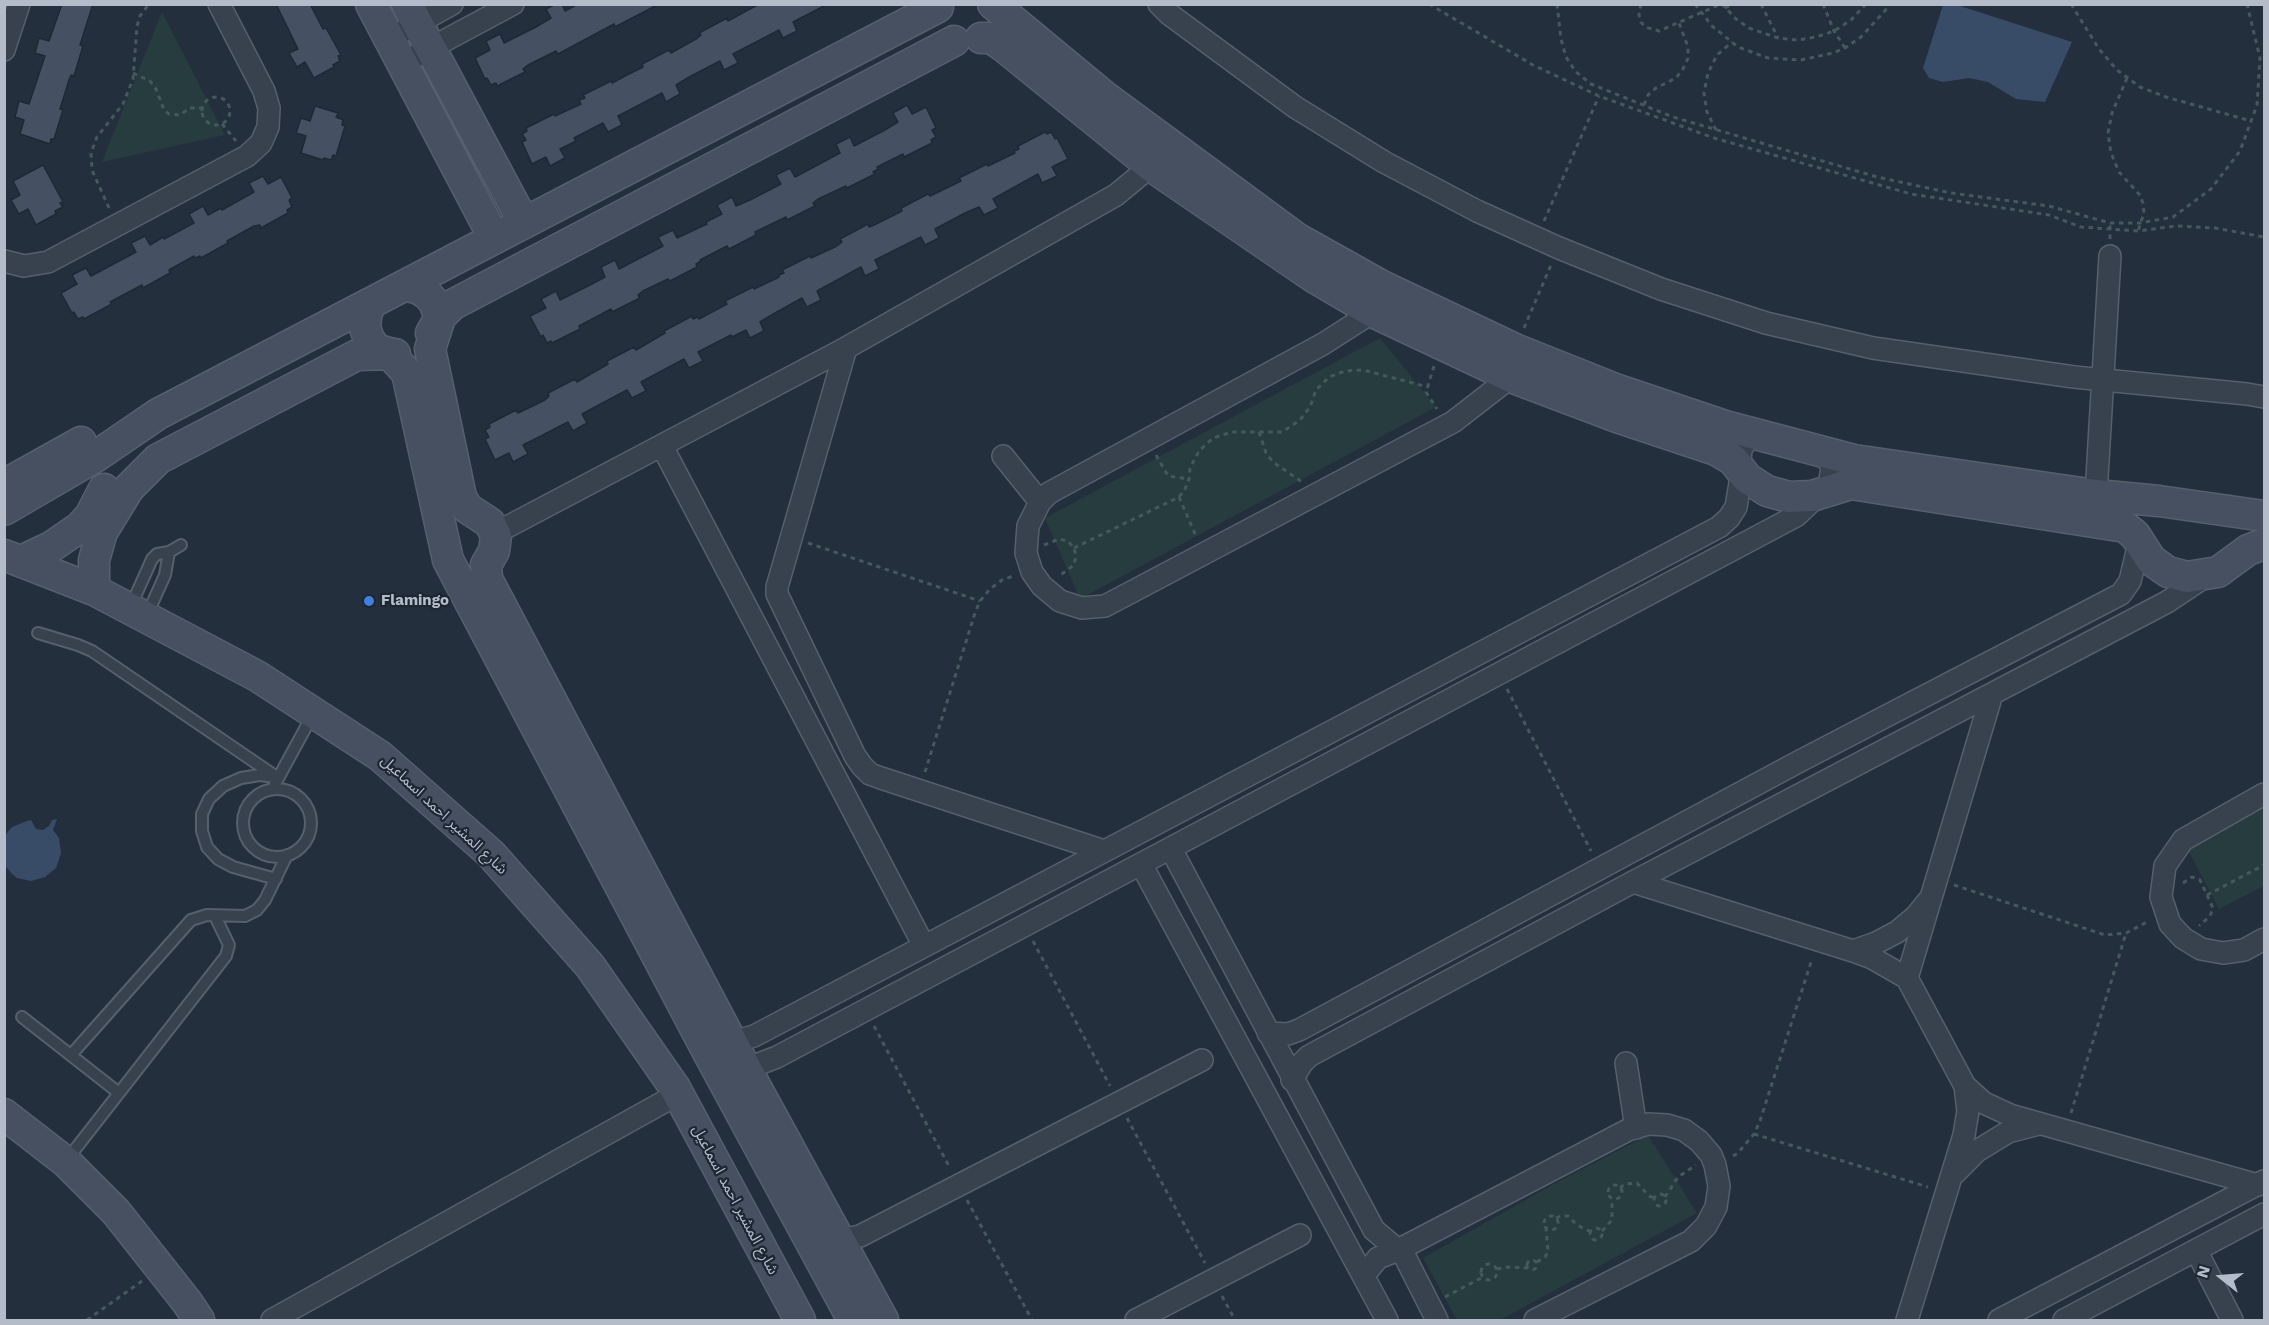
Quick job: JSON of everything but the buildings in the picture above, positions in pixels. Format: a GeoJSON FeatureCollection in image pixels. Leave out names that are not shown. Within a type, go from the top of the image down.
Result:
{"type":"FeatureCollection","features":[{"type":"Feature","properties":{"kind":"street"},"geometry":{"type":"LineString","coordinates":[[4,50],[19,4]]}},
{"type":"Feature","properties":{"kind":"street"},"geometry":{"type":"LineString","coordinates":[[4,261],[24,266],[48,262],[247,156],[261,143],[268,127],[269,108],[264,91],[219,4]]}},
{"type":"Feature","properties":{"kind":"street"},"geometry":{"type":"LineString","coordinates":[[371,4],[494,238]]}},
{"type":"Feature","properties":{"kind":"street"},"geometry":{"type":"LineString","coordinates":[[395,51],[418,25],[452,4]]}},
{"type":"Feature","properties":{"kind":"street"},"geometry":{"type":"LineString","coordinates":[[395,51],[418,25],[513,4]]}},
{"type":"Feature","properties":{"kind":"street"},"geometry":{"type":"LineString","coordinates":[[370,304],[365,328],[376,349],[407,355],[425,344],[440,318],[452,305],[968,40],[988,32],[992,22],[992,4]]}},
{"type":"Feature","properties":{"kind":"street"},"geometry":{"type":"LineString","coordinates":[[992,4],[1104,96],[1298,239],[1513,363],[1617,417],[1716,450],[1733,460],[1748,478],[1767,491],[1789,497],[1812,496],[1851,484],[2125,527],[2135,535],[2151,560],[2168,572],[2187,577],[2221,568],[2240,551],[2241,532],[2232,516],[2222,508]]}},
{"type":"Feature","properties":{"kind":"street"},"geometry":{"type":"LineString","coordinates":[[1159,4],[1169,14],[1295,107],[1384,162],[1446,195],[1537,238],[1661,289],[1766,323],[1872,348],[2074,377],[2247,393],[2265,397]]}},
{"type":"Feature","properties":{"kind":"street"},"geometry":{"type":"LineString","coordinates":[[4,485],[91,448],[150,419],[939,6],[940,27],[946,35],[968,40],[991,38],[1151,166],[1312,276],[1373,312],[1441,344],[1618,390],[1754,434],[1854,460],[2096,495],[2222,508],[2265,516]]}},
{"type":"Feature","properties":{"kind":"street"},"geometry":{"type":"LineString","coordinates":[[418,25],[524,223]]}},
{"type":"Feature","properties":{"kind":"street"},"geometry":{"type":"LineString","coordinates":[[441,533],[452,522],[483,520],[509,526],[846,348],[1116,195],[1151,166]]}},
{"type":"Feature","properties":{"kind":"street"},"geometry":{"type":"LineString","coordinates":[[2096,495],[2110,256]]}},
{"type":"Feature","properties":{"kind":"street"},"geometry":{"type":"LineString","coordinates":[[406,286],[417,288],[427,294],[434,303],[440,318],[430,349],[432,361],[461,497],[483,520],[496,544],[486,565],[485,572],[488,581],[721,1049]]}},
{"type":"Feature","properties":{"kind":"street"},"geometry":{"type":"LineString","coordinates":[[1373,312],[1323,344],[1049,493],[1040,502],[1028,526],[1033,570],[1060,601],[1082,608],[1105,606],[1448,425],[1513,363]]}},
{"type":"Feature","properties":{"kind":"street"},"geometry":{"type":"LineString","coordinates":[[846,348],[777,594],[855,756],[870,774],[1104,851]]}},
{"type":"Feature","properties":{"kind":"street"},"geometry":{"type":"LineString","coordinates":[[13,558],[51,547],[80,527],[114,493],[129,488],[169,453],[357,356],[389,353]]}},
{"type":"Feature","properties":{"kind":"street"},"geometry":{"type":"LineString","coordinates":[[389,353],[407,373],[441,533],[446,553],[455,573],[736,1076],[840,1240],[883,1320]]}},
{"type":"Feature","properties":{"kind":"street"},"geometry":{"type":"LineString","coordinates":[[150,419],[169,453]]}},
{"type":"Feature","properties":{"kind":"street"},"geometry":{"type":"LineString","coordinates":[[721,1049],[754,1036],[1719,527],[1736,507],[1742,471],[1740,460],[1742,450],[1746,441],[1754,434]]}},
{"type":"Feature","properties":{"kind":"street"},"geometry":{"type":"LineString","coordinates":[[662,446],[924,946]]}},
{"type":"Feature","properties":{"kind":"street"},"geometry":{"type":"LineString","coordinates":[[91,448],[114,493],[97,546],[93,575],[94,590]]}},
{"type":"Feature","properties":{"kind":"street"},"geometry":{"type":"LineString","coordinates":[[4,510],[91,448]]}},
{"type":"Feature","properties":{"kind":"street"},"geometry":{"type":"LineString","coordinates":[[736,1076],[768,1062],[1796,516],[1823,492],[1832,477],[1830,460],[1825,453]]}},
{"type":"Feature","properties":{"kind":"street"},"geometry":{"type":"LineString","coordinates":[[1003,456],[1040,502]]}},
{"type":"Feature","properties":{"kind":"street"},"geometry":{"type":"LineString","coordinates":[[1268,1034],[1288,1034],[1299,1030],[1800,762],[2121,594],[2130,581],[2142,519],[2149,508],[2159,501]]}},
{"type":"Feature","properties":{"kind":"street"},"geometry":{"type":"LineString","coordinates":[[1293,1080],[1302,1063],[1309,1056],[1633,882],[2167,602],[2248,550],[2265,544]]}},
{"type":"Feature","properties":{"kind":"street","name":"شارع المشير احمد اسماعيل"},"geometry":{"type":"LineString","coordinates":[[13,558],[94,590],[257,676],[381,756],[491,854],[590,966],[678,1094],[800,1320]]}},
{"type":"Feature","properties":{"kind":"street"},"geometry":{"type":"LineString","coordinates":[[455,573],[464,578],[474,576],[486,565]]}},
{"type":"Feature","properties":{"kind":"street"},"geometry":{"type":"LineString","coordinates":[[1908,978],[1992,694]]}},
{"type":"Feature","properties":{"kind":"street"},"geometry":{"type":"LineString","coordinates":[[1800,762],[1812,788]]}},
{"type":"Feature","properties":{"kind":"street"},"geometry":{"type":"LineString","coordinates":[[2265,794],[2183,840],[2164,866],[2162,902],[2170,924],[2183,938],[2201,949],[2223,953],[2244,950],[2265,939]]}},
{"type":"Feature","properties":{"kind":"street"},"geometry":{"type":"LineString","coordinates":[[1171,849],[1374,1230],[1398,1250],[1408,1262],[1433,1313]]}},
{"type":"Feature","properties":{"kind":"street"},"geometry":{"type":"LineString","coordinates":[[1141,864],[1387,1320]]}},
{"type":"Feature","properties":{"kind":"street"},"geometry":{"type":"LineString","coordinates":[[1066,872],[1078,898]]}},
{"type":"Feature","properties":{"kind":"street"},"geometry":{"type":"LineString","coordinates":[[1633,882],[1853,951],[1872,958],[1908,978],[1965,1086],[1984,1103],[2010,1114],[2261,1183]]}},
{"type":"Feature","properties":{"kind":"street"},"geometry":{"type":"LineString","coordinates":[[1853,951],[1875,944],[1897,932],[1916,916],[1934,889]]}},
{"type":"Feature","properties":{"kind":"street"},"geometry":{"type":"LineString","coordinates":[[840,1240],[860,1236],[1202,1060]]}},
{"type":"Feature","properties":{"kind":"street"},"geometry":{"type":"LineString","coordinates":[[1626,1063],[1636,1128]]}},
{"type":"Feature","properties":{"kind":"street"},"geometry":{"type":"LineString","coordinates":[[736,1076],[853,1320]]}},
{"type":"Feature","properties":{"kind":"street"},"geometry":{"type":"LineString","coordinates":[[1907,1320],[1964,1136],[1968,1111],[1965,1086]]}},
{"type":"Feature","properties":{"kind":"street"},"geometry":{"type":"LineString","coordinates":[[272,1320],[678,1094]]}},
{"type":"Feature","properties":{"kind":"street"},"geometry":{"type":"LineString","coordinates":[[4,1114],[66,1162],[116,1212],[199,1320]]}},
{"type":"Feature","properties":{"kind":"street"},"geometry":{"type":"LineString","coordinates":[[1949,1185],[1977,1151],[2008,1132],[2043,1123]]}},
{"type":"Feature","properties":{"kind":"street"},"geometry":{"type":"LineString","coordinates":[[1364,1275],[1378,1258],[1398,1250],[1636,1128],[1648,1124],[1667,1125],[1684,1130],[1699,1141],[1713,1160],[1719,1186],[1716,1207],[1706,1226],[1691,1240],[1535,1320]]}},
{"type":"Feature","properties":{"kind":"street"},"geometry":{"type":"LineString","coordinates":[[1999,1320],[2261,1183]]}},
{"type":"Feature","properties":{"kind":"street"},"geometry":{"type":"LineString","coordinates":[[2216,1207],[2229,1233]]}},
{"type":"Feature","properties":{"kind":"street"},"geometry":{"type":"LineString","coordinates":[[2064,1320],[2265,1214]]}},
{"type":"Feature","properties":{"kind":"street"},"geometry":{"type":"LineString","coordinates":[[1136,1320],[1300,1235]]}},
{"type":"Feature","properties":{"kind":"street"},"geometry":{"type":"LineString","coordinates":[[2159,1237],[2172,1263]]}},
{"type":"Feature","properties":{"kind":"street"},"geometry":{"type":"LineString","coordinates":[[2196,1250],[2232,1320]]}},
{"type":"Feature","properties":{"kind":"lane"},"geometry":{"type":"LineString","coordinates":[[138,614],[153,559],[157,554],[170,552],[182,545]]}},
{"type":"Feature","properties":{"kind":"lane"},"geometry":{"type":"LineString","coordinates":[[138,614],[168,568],[170,552]]}},
{"type":"Feature","properties":{"kind":"lane"},"geometry":{"type":"LineString","coordinates":[[38,633],[92,651],[278,778]]}},
{"type":"Feature","properties":{"kind":"lane"},"geometry":{"type":"LineString","coordinates":[[272,789],[313,713]]}},
{"type":"Feature","properties":{"kind":"lane"},"geometry":{"type":"LineString","coordinates":[[276,879],[233,867],[218,859],[207,847],[202,831],[202,814],[209,799],[223,786],[240,778],[260,775],[278,778]]}},
{"type":"Feature","properties":{"kind":"lane"},"geometry":{"type":"LineString","coordinates":[[283,789],[294,793],[308,809],[311,820],[310,832],[298,850],[287,855],[268,855],[251,844],[246,836],[244,816],[248,806],[262,792],[283,789]]}},
{"type":"Feature","properties":{"kind":"lane"},"geometry":{"type":"LineString","coordinates":[[70,1055],[185,925],[199,917],[245,916],[257,910],[265,900],[287,855]]}},
{"type":"Feature","properties":{"kind":"lane"},"geometry":{"type":"LineString","coordinates":[[66,1162],[226,956],[229,945],[215,916]]}},
{"type":"Feature","properties":{"kind":"lane"},"geometry":{"type":"LineString","coordinates":[[22,1017],[119,1093]]}},
{"type":"Feature","properties":{"kind":"path"},"geometry":{"type":"LineString","coordinates":[[117,226],[92,170],[92,153],[97,137],[123,104],[133,74],[136,26],[149,4]]}},
{"type":"Feature","properties":{"kind":"path"},"geometry":{"type":"LineString","coordinates":[[1429,4],[1533,65],[1599,96],[1714,138],[1911,194],[2049,214],[2081,227],[2138,231],[2176,226],[2215,228],[2265,237]]}},
{"type":"Feature","properties":{"kind":"path"},"geometry":{"type":"LineString","coordinates":[[1557,4],[1561,39],[1566,57],[1576,72],[1591,84],[1673,117],[1802,157],[1898,182],[1951,194],[2049,206],[2110,223],[2140,223],[2173,217],[2211,189],[2240,150],[2257,105],[2260,58],[2247,4]]}},
{"type":"Feature","properties":{"kind":"path"},"geometry":{"type":"LineString","coordinates":[[1641,4],[1639,15],[1641,22],[1652,31],[1659,31],[1700,13],[1732,4]]}},
{"type":"Feature","properties":{"kind":"path"},"geometry":{"type":"LineString","coordinates":[[1695,4],[1712,26],[1738,46],[1768,58],[1801,60],[1845,48],[1861,37],[1891,4]]}},
{"type":"Feature","properties":{"kind":"path"},"geometry":{"type":"LineString","coordinates":[[1761,4],[1778,38]]}},
{"type":"Feature","properties":{"kind":"path"},"geometry":{"type":"LineString","coordinates":[[1823,4],[1845,48]]}},
{"type":"Feature","properties":{"kind":"path"},"geometry":{"type":"LineString","coordinates":[[1723,6],[1749,28],[1778,38],[1797,40],[1816,37],[1834,30],[1851,20],[1866,4]]}},
{"type":"Feature","properties":{"kind":"path"},"geometry":{"type":"LineString","coordinates":[[2071,4],[2099,48],[2117,70],[2140,87],[2166,97],[2251,121]]}},
{"type":"Feature","properties":{"kind":"path"},"geometry":{"type":"LineString","coordinates":[[1644,105],[1648,95],[1656,88],[1676,78],[1688,58],[1688,46],[1679,23]]}},
{"type":"Feature","properties":{"kind":"path"},"geometry":{"type":"LineString","coordinates":[[1716,130],[1707,112],[1704,93],[1708,73],[1717,55],[1732,42]]}},
{"type":"Feature","properties":{"kind":"path"},"geometry":{"type":"LineString","coordinates":[[133,74],[150,81],[156,89],[164,110],[169,114],[180,115],[190,108],[202,108]]}},
{"type":"Feature","properties":{"kind":"path"},"geometry":{"type":"LineString","coordinates":[[2127,78],[2112,113],[2108,133],[2111,153],[2119,172],[2139,194],[2143,203],[2144,213],[2138,231]]}},
{"type":"Feature","properties":{"kind":"path"},"geometry":{"type":"LineString","coordinates":[[1537,238],[1599,96]]}},
{"type":"Feature","properties":{"kind":"path"},"geometry":{"type":"LineString","coordinates":[[221,98],[227,103],[230,111],[228,118],[222,124],[214,126],[207,123],[202,116],[202,108],[206,101],[221,98]]}},
{"type":"Feature","properties":{"kind":"path"},"geometry":{"type":"LineString","coordinates":[[1513,363],[1559,248]]}},
{"type":"Feature","properties":{"kind":"path"},"geometry":{"type":"LineString","coordinates":[[1441,344],[1428,387],[1428,397],[1448,425]]}},
{"type":"Feature","properties":{"kind":"path"},"geometry":{"type":"LineString","coordinates":[[1074,548],[1179,497],[1189,479],[1190,468],[1199,451],[1213,438],[1232,432],[1282,432],[1300,420],[1311,407],[1316,390],[1329,378],[1346,371],[1363,370],[1428,387]]}},
{"type":"Feature","properties":{"kind":"path"},"geometry":{"type":"LineString","coordinates":[[1259,432],[1266,453],[1273,462],[1318,493]]}},
{"type":"Feature","properties":{"kind":"path"},"geometry":{"type":"LineString","coordinates":[[1149,438],[1164,473],[1172,477],[1189,479]]}},
{"type":"Feature","properties":{"kind":"path"},"geometry":{"type":"LineString","coordinates":[[1179,497],[1204,554]]}},
{"type":"Feature","properties":{"kind":"path"},"geometry":{"type":"LineString","coordinates":[[792,538],[980,601]]}},
{"type":"Feature","properties":{"kind":"path"},"geometry":{"type":"LineString","coordinates":[[919,790],[980,601],[1002,580],[1016,574],[1033,570],[1068,571],[1074,565],[1076,556],[1074,548],[1068,542],[1059,539],[1033,570]]}},
{"type":"Feature","properties":{"kind":"path"},"geometry":{"type":"LineString","coordinates":[[1499,674],[1600,869]]}},
{"type":"Feature","properties":{"kind":"path"},"geometry":{"type":"LineString","coordinates":[[2207,895],[2265,865]]}},
{"type":"Feature","properties":{"kind":"path"},"geometry":{"type":"LineString","coordinates":[[1934,889],[2104,935],[2126,933],[2147,923],[2162,902],[2192,877],[2200,880],[2213,908],[2211,916],[2183,938]]}},
{"type":"Feature","properties":{"kind":"path"},"geometry":{"type":"LineString","coordinates":[[1025,926],[1235,1320]]}},
{"type":"Feature","properties":{"kind":"path"},"geometry":{"type":"LineString","coordinates":[[2066,1130],[2126,933]]}},
{"type":"Feature","properties":{"kind":"path"},"geometry":{"type":"LineString","coordinates":[[1654,1198],[1655,1204],[1659,1206],[1666,1202],[1665,1197],[1677,1177],[1713,1160],[1738,1153],[1754,1134],[1818,940]]}},
{"type":"Feature","properties":{"kind":"path"},"geometry":{"type":"LineString","coordinates":[[866,1010],[1032,1320]]}},
{"type":"Feature","properties":{"kind":"path"},"geometry":{"type":"LineString","coordinates":[[1754,1134],[1949,1185]]}},
{"type":"Feature","properties":{"kind":"path"},"geometry":{"type":"LineString","coordinates":[[1620,1188],[1625,1184],[1637,1183],[1649,1196],[1654,1198]]}},
{"type":"Feature","properties":{"kind":"path"},"geometry":{"type":"LineString","coordinates":[[1537,1262],[1548,1252],[1544,1223],[1546,1218],[1568,1216],[1597,1240],[1601,1238],[1602,1231],[1612,1220],[1612,1199],[1608,1196],[1610,1187],[1614,1185],[1620,1188]]}},
{"type":"Feature","properties":{"kind":"path"},"geometry":{"type":"LineString","coordinates":[[1612,1199],[1621,1196],[1620,1188]]}},
{"type":"Feature","properties":{"kind":"path"},"geometry":{"type":"LineString","coordinates":[[1654,1198],[1658,1194],[1665,1197]]}},
{"type":"Feature","properties":{"kind":"path"},"geometry":{"type":"LineString","coordinates":[[1546,1228],[1551,1230],[1555,1228],[1556,1218]]}},
{"type":"Feature","properties":{"kind":"path"},"geometry":{"type":"LineString","coordinates":[[1591,1233],[1596,1228],[1602,1231]]}},
{"type":"Feature","properties":{"kind":"path"},"geometry":{"type":"LineString","coordinates":[[1528,1268],[1527,1263],[1530,1260],[1537,1262]]}},
{"type":"Feature","properties":{"kind":"path"},"geometry":{"type":"LineString","coordinates":[[1497,1269],[1507,1267],[1535,1270],[1538,1266],[1537,1262]]}},
{"type":"Feature","properties":{"kind":"path"},"geometry":{"type":"LineString","coordinates":[[1488,1264],[1497,1269],[1497,1275],[1493,1279],[1488,1280],[1483,1277],[1481,1272],[1488,1264]]}},
{"type":"Feature","properties":{"kind":"path"},"geometry":{"type":"LineString","coordinates":[[87,1320],[161,1268]]}},
{"type":"Feature","properties":{"kind":"path"},"geometry":{"type":"LineString","coordinates":[[1433,1313],[1483,1277]]}},
{"type":"Feature","properties":{"kind":"green space"},"geometry":{"type":"Polygon","coordinates":[[[162,12],[225,135],[102,162],[162,12]]]}},
{"type":"Feature","properties":{"kind":"green space"},"geometry":{"type":"Polygon","coordinates":[[[1380,338],[1436,407],[1080,599],[1045,518],[1380,338]]]}},
{"type":"Feature","properties":{"kind":"green space"},"geometry":{"type":"Polygon","coordinates":[[[2264,805],[2264,886],[2219,909],[2186,846],[2264,805]]]}},
{"type":"Feature","properties":{"kind":"green space"},"geometry":{"type":"Polygon","coordinates":[[[1648,1135],[1697,1213],[1500,1320],[1457,1320],[1423,1258],[1552,1185],[1648,1135]]]}},
{"type":"Feature","properties":{"kind":"water"},"geometry":{"type":"Polygon","coordinates":[[[1943,5],[1957,5],[2072,42],[2045,102],[2016,99],[1988,82],[1969,78],[1943,82],[1929,78],[1923,68],[1943,5]]]}},
{"type":"Feature","properties":{"kind":"water"},"geometry":{"type":"Polygon","coordinates":[[[57,819],[53,830],[59,838],[61,853],[56,868],[45,877],[31,881],[17,878],[5,865],[7,833],[12,827],[31,820],[36,829],[43,830],[52,820],[57,819]]]}},
{"type":"Feature","properties":{"kind":"place","name":"Flamingo"},"geometry":{"type":"Point","coordinates":[369,601]}}]}
